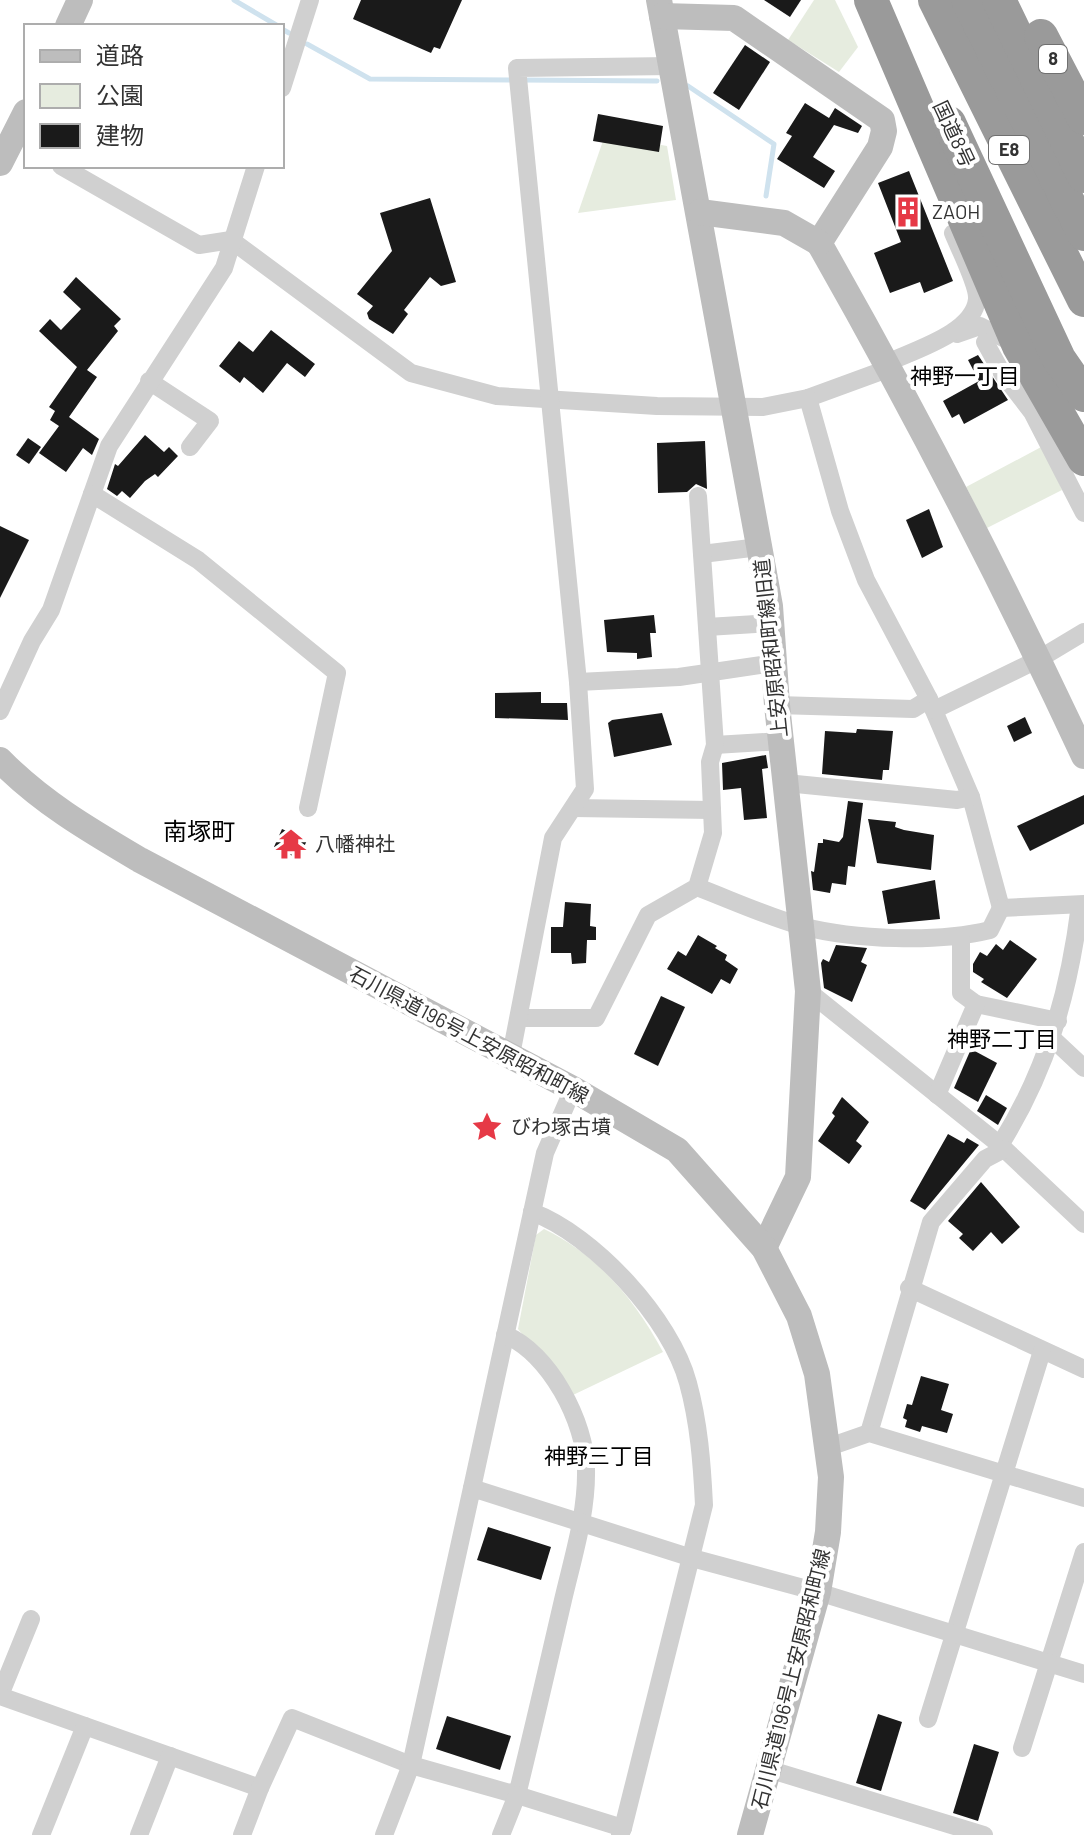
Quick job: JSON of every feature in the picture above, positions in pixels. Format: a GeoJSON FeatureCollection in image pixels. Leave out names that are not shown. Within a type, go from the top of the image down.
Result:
{"type":"FeatureCollection","features":[{"type":"Feature","properties":{"kind":"highway"},"geometry":{"type":"LineString","coordinates":[[871,0],[1019,346],[1084,459]]}},
{"type":"Feature","properties":{"kind":"highway","name":"国道8号"},"geometry":{"type":"LineString","coordinates":[[892,0],[1059,359],[1084,395]]}},
{"type":"Feature","properties":{"kind":"highway","name":"E8"},"geometry":{"type":"LineString","coordinates":[[935,0],[1084,300]]}},
{"type":"Feature","properties":{"kind":"highway","name":"E8"},"geometry":{"type":"LineString","coordinates":[[968,0],[1084,234]]}},
{"type":"Feature","properties":{"kind":"highway"},"geometry":{"type":"LineString","coordinates":[[999,0],[1084,176]]}},
{"type":"Feature","properties":{"kind":"highway","name":"8"},"geometry":{"type":"LineString","coordinates":[[1022,0],[1084,118]]}},
{"type":"Feature","properties":{"kind":"highway"},"geometry":{"type":"LineString","coordinates":[[942,163],[1039,333],[1059,359]]}},
{"type":"Feature","properties":{"kind":"street"},"geometry":{"type":"LineString","coordinates":[[69,24],[80,0]]}},
{"type":"Feature","properties":{"kind":"street"},"geometry":{"type":"LineString","coordinates":[[284,82],[310,0]]}},
{"type":"Feature","properties":{"kind":"street"},"geometry":{"type":"LineString","coordinates":[[660,8],[734,18],[882,120],[884,131],[880,147],[819,243]]}},
{"type":"Feature","properties":{"kind":"street","name":"上安原昭和町線旧道"},"geometry":{"type":"LineString","coordinates":[[660,8],[700,212],[771,623],[808,991],[798,1177],[764,1248]]}},
{"type":"Feature","properties":{"kind":"street"},"geometry":{"type":"LineString","coordinates":[[889,367],[955,330],[973,312],[978,297],[919,146],[892,54]]}},
{"type":"Feature","properties":{"kind":"street"},"geometry":{"type":"LineString","coordinates":[[511,1055],[521,1018],[553,838],[585,789],[552,400],[517,68],[672,66]]}},
{"type":"Feature","properties":{"kind":"street"},"geometry":{"type":"LineString","coordinates":[[0,163],[20,141]]}},
{"type":"Feature","properties":{"kind":"street"},"geometry":{"type":"LineString","coordinates":[[64,168],[199,245],[231,240],[411,373],[497,396],[733,408],[808,398],[889,367],[968,328],[992,329],[1019,346]]}},
{"type":"Feature","properties":{"kind":"street"},"geometry":{"type":"LineString","coordinates":[[0,711],[32,641],[51,610],[109,446],[224,268],[255,168]]}},
{"type":"Feature","properties":{"kind":"street"},"geometry":{"type":"LineString","coordinates":[[700,212],[784,223],[819,243],[889,367],[1039,659],[1084,756]]}},
{"type":"Feature","properties":{"kind":"street"},"geometry":{"type":"LineString","coordinates":[[985,342],[1002,373],[1032,412],[1084,513]]}},
{"type":"Feature","properties":{"kind":"street"},"geometry":{"type":"LineString","coordinates":[[149,381],[210,421],[190,447]]}},
{"type":"Feature","properties":{"kind":"street"},"geometry":{"type":"LineString","coordinates":[[697,887],[801,926],[853,935],[961,937],[990,930],[1001,908],[971,797],[932,705],[866,580],[840,511],[808,398]]}},
{"type":"Feature","properties":{"kind":"street"},"geometry":{"type":"LineString","coordinates":[[92,494],[198,560],[337,673],[308,808]]}},
{"type":"Feature","properties":{"kind":"street"},"geometry":{"type":"LineString","coordinates":[[521,1018],[596,1018],[648,915],[697,887],[713,833],[710,762],[715,745],[698,496]]}},
{"type":"Feature","properties":{"kind":"street"},"geometry":{"type":"LineString","coordinates":[[702,554],[759,547]]}},
{"type":"Feature","properties":{"kind":"street"},"geometry":{"type":"LineString","coordinates":[[707,627],[771,623]]}},
{"type":"Feature","properties":{"kind":"street"},"geometry":{"type":"LineString","coordinates":[[777,705],[913,709],[932,705],[1039,659],[1084,632]]}},
{"type":"Feature","properties":{"kind":"street"},"geometry":{"type":"LineString","coordinates":[[578,682],[679,677],[774,663]]}},
{"type":"Feature","properties":{"kind":"street"},"geometry":{"type":"LineString","coordinates":[[715,745],[781,741]]}},
{"type":"Feature","properties":{"kind":"street","name":"石川県道196号上安原昭和町線"},"geometry":{"type":"LineString","coordinates":[[0,760],[39,797],[113,844],[511,1055],[677,1150],[764,1248],[799,1316],[817,1374],[831,1477],[829,1519],[818,1592],[771,1770],[750,1835]]}},
{"type":"Feature","properties":{"kind":"street"},"geometry":{"type":"LineString","coordinates":[[786,783],[957,800],[971,797]]}},
{"type":"Feature","properties":{"kind":"street"},"geometry":{"type":"LineString","coordinates":[[573,808],[712,810]]}},
{"type":"Feature","properties":{"kind":"street"},"geometry":{"type":"LineString","coordinates":[[869,1433],[909,1288],[931,1222],[985,1159],[1002,1147],[1023,1108],[1056,1030],[1082,904],[1001,908]]}},
{"type":"Feature","properties":{"kind":"street"},"geometry":{"type":"LineString","coordinates":[[961,937],[961,993],[976,1004],[1056,1030],[1084,1068]]}},
{"type":"Feature","properties":{"kind":"street"},"geometry":{"type":"LineString","coordinates":[[808,991],[1002,1147],[1084,1224]]}},
{"type":"Feature","properties":{"kind":"street"},"geometry":{"type":"LineString","coordinates":[[937,1095],[976,1004]]}},
{"type":"Feature","properties":{"kind":"street"},"geometry":{"type":"LineString","coordinates":[[384,1835],[411,1765],[545,1153],[573,1089]]}},
{"type":"Feature","properties":{"kind":"street"},"geometry":{"type":"LineString","coordinates":[[242,1835],[292,1718],[411,1765],[517,1795],[622,1831],[704,1505],[701,1450],[688,1381],[659,1325],[615,1267],[573,1232],[532,1212]]}},
{"type":"Feature","properties":{"kind":"street"},"geometry":{"type":"LineString","coordinates":[[909,1288],[1084,1369]]}},
{"type":"Feature","properties":{"kind":"street"},"geometry":{"type":"LineString","coordinates":[[501,1835],[517,1795],[581,1522],[586,1466],[582,1434],[564,1391],[522,1342],[505,1335]]}},
{"type":"Feature","properties":{"kind":"street"},"geometry":{"type":"LineString","coordinates":[[928,1719],[1042,1351]]}},
{"type":"Feature","properties":{"kind":"street"},"geometry":{"type":"LineString","coordinates":[[826,1448],[869,1433],[1084,1498]]}},
{"type":"Feature","properties":{"kind":"street"},"geometry":{"type":"LineString","coordinates":[[472,1488],[692,1558],[818,1592],[1084,1674]]}},
{"type":"Feature","properties":{"kind":"street"},"geometry":{"type":"LineString","coordinates":[[1022,1748],[1084,1552]]}},
{"type":"Feature","properties":{"kind":"street"},"geometry":{"type":"LineString","coordinates":[[31,1619],[0,1695],[260,1788]]}},
{"type":"Feature","properties":{"kind":"street"},"geometry":{"type":"LineString","coordinates":[[41,1835],[85,1726]]}},
{"type":"Feature","properties":{"kind":"street"},"geometry":{"type":"LineString","coordinates":[[139,1835],[170,1756]]}},
{"type":"Feature","properties":{"kind":"street"},"geometry":{"type":"LineString","coordinates":[[771,1770],[984,1835]]}},
{"type":"Feature","properties":{"kind":"green space"},"geometry":{"type":"Polygon","coordinates":[[[814,0],[835,0],[858,47],[839,72],[788,40],[814,0]]]}},
{"type":"Feature","properties":{"kind":"green space"},"geometry":{"type":"Polygon","coordinates":[[[605,135],[667,146],[676,200],[578,213],[605,135]]]}},
{"type":"Feature","properties":{"kind":"green space"},"geometry":{"type":"Polygon","coordinates":[[[1043,446],[1062,490],[987,528],[966,487],[1043,446]]]}},
{"type":"Feature","properties":{"kind":"green space"},"geometry":{"type":"Polygon","coordinates":[[[544,1229],[581,1252],[613,1281],[640,1314],[663,1352],[573,1395],[518,1329],[536,1235],[544,1229]]]}},
{"type":"Feature","properties":{"kind":"building"},"geometry":{"type":"Polygon","coordinates":[[[361,0],[462,0],[440,49],[434,47],[431,53],[353,19],[361,0]]]}},
{"type":"Feature","properties":{"kind":"building"},"geometry":{"type":"Polygon","coordinates":[[[764,0],[801,0],[790,17],[764,0]]]}},
{"type":"Feature","properties":{"kind":"building"},"geometry":{"type":"Polygon","coordinates":[[[745,45],[770,62],[739,110],[713,93],[745,45]]]}},
{"type":"Feature","properties":{"kind":"building"},"geometry":{"type":"Polygon","coordinates":[[[805,103],[829,118],[835,108],[862,126],[858,133],[834,125],[813,157],[835,171],[824,188],[777,159],[792,136],[786,133],[805,103]]]}},
{"type":"Feature","properties":{"kind":"building"},"geometry":{"type":"Polygon","coordinates":[[[598,114],[663,126],[659,152],[593,141],[598,114]]]}},
{"type":"Feature","properties":{"kind":"building","name":"ZAOH"},"geometry":{"type":"Polygon","coordinates":[[[909,171],[953,281],[924,293],[920,282],[890,293],[874,253],[901,242],[878,183],[909,171]]]}},
{"type":"Feature","properties":{"kind":"building"},"geometry":{"type":"Polygon","coordinates":[[[430,198],[456,282],[441,286],[430,277],[404,310],[408,314],[393,334],[369,319],[367,313],[373,306],[357,294],[392,251],[380,213],[430,198]]]}},
{"type":"Feature","properties":{"kind":"building"},"geometry":{"type":"Polygon","coordinates":[[[76,277],[121,319],[114,326],[118,331],[87,370],[97,377],[69,417],[99,439],[92,455],[83,448],[66,472],[39,453],[59,426],[50,420],[55,411],[49,407],[77,367],[39,331],[50,319],[61,330],[81,309],[63,292],[76,277]]]}},
{"type":"Feature","properties":{"kind":"building"},"geometry":{"type":"Polygon","coordinates":[[[271,330],[315,364],[305,377],[287,363],[263,393],[244,377],[240,383],[219,366],[239,341],[253,352],[271,330]]]}},
{"type":"Feature","properties":{"kind":"building"},"geometry":{"type":"Polygon","coordinates":[[[978,355],[1008,400],[964,424],[959,414],[952,418],[943,401],[979,381],[968,360],[978,355]]]}},
{"type":"Feature","properties":{"kind":"building"},"geometry":{"type":"Polygon","coordinates":[[[145,435],[164,452],[169,447],[178,456],[158,477],[155,474],[145,481],[130,498],[122,491],[117,496],[107,489],[115,464],[118,466],[145,435]]]}},
{"type":"Feature","properties":{"kind":"building"},"geometry":{"type":"Polygon","coordinates":[[[28,438],[41,447],[29,464],[16,455],[28,438]]]}},
{"type":"Feature","properties":{"kind":"building"},"geometry":{"type":"Polygon","coordinates":[[[705,441],[707,489],[696,484],[687,492],[658,493],[657,443],[705,441]]]}},
{"type":"Feature","properties":{"kind":"building"},"geometry":{"type":"Polygon","coordinates":[[[929,509],[943,547],[922,558],[906,520],[929,509]]]}},
{"type":"Feature","properties":{"kind":"building"},"geometry":{"type":"Polygon","coordinates":[[[0,526],[29,540],[0,598],[0,526]]]}},
{"type":"Feature","properties":{"kind":"building"},"geometry":{"type":"Polygon","coordinates":[[[654,615],[656,633],[650,633],[652,657],[637,659],[637,653],[607,652],[604,620],[654,615]]]}},
{"type":"Feature","properties":{"kind":"building"},"geometry":{"type":"Polygon","coordinates":[[[541,692],[541,703],[567,703],[568,720],[495,718],[495,693],[541,692]]]}},
{"type":"Feature","properties":{"kind":"building"},"geometry":{"type":"Polygon","coordinates":[[[662,713],[672,745],[614,757],[608,723],[662,713]]]}},
{"type":"Feature","properties":{"kind":"building"},"geometry":{"type":"Polygon","coordinates":[[[1025,717],[1032,733],[1014,742],[1007,726],[1025,717]]]}},
{"type":"Feature","properties":{"kind":"building"},"geometry":{"type":"Polygon","coordinates":[[[857,729],[893,731],[889,770],[883,770],[882,780],[822,774],[825,731],[856,733],[857,729]]]}},
{"type":"Feature","properties":{"kind":"building"},"geometry":{"type":"Polygon","coordinates":[[[766,755],[768,768],[762,769],[767,818],[744,820],[741,788],[723,790],[722,763],[766,755]]]}},
{"type":"Feature","properties":{"kind":"building"},"geometry":{"type":"Polygon","coordinates":[[[1084,795],[1084,824],[1030,851],[1017,826],[1084,795]]]}},
{"type":"Feature","properties":{"kind":"building"},"geometry":{"type":"Polygon","coordinates":[[[848,801],[863,803],[855,867],[848,866],[846,885],[832,883],[830,893],[813,890],[811,871],[814,872],[818,843],[823,843],[823,839],[839,842],[843,837],[848,801]]]}},
{"type":"Feature","properties":{"kind":"building"},"geometry":{"type":"Polygon","coordinates":[[[868,819],[896,822],[895,827],[934,835],[931,870],[877,863],[868,819]]]}},
{"type":"Feature","properties":{"kind":"building","name":"八幡神社"},"geometry":{"type":"Polygon","coordinates":[[[282,829],[307,840],[299,859],[274,847],[282,829]]]}},
{"type":"Feature","properties":{"kind":"building"},"geometry":{"type":"Polygon","coordinates":[[[935,880],[940,919],[888,924],[882,891],[935,880]]]}},
{"type":"Feature","properties":{"kind":"building"},"geometry":{"type":"Polygon","coordinates":[[[565,902],[591,904],[590,926],[596,927],[596,940],[587,940],[586,963],[572,964],[571,953],[551,953],[551,927],[563,927],[565,902]]]}},
{"type":"Feature","properties":{"kind":"building"},"geometry":{"type":"Polygon","coordinates":[[[698,935],[717,946],[715,948],[727,955],[725,960],[738,969],[730,984],[721,979],[712,994],[667,969],[678,951],[686,956],[698,935]]]}},
{"type":"Feature","properties":{"kind":"building"},"geometry":{"type":"Polygon","coordinates":[[[1010,940],[1037,959],[1007,998],[981,982],[984,979],[973,972],[973,964],[980,952],[987,956],[996,944],[1003,950],[1010,940]]]}},
{"type":"Feature","properties":{"kind":"building"},"geometry":{"type":"Polygon","coordinates":[[[836,945],[867,948],[861,962],[867,965],[852,1002],[824,988],[821,963],[823,959],[829,962],[836,945]]]}},
{"type":"Feature","properties":{"kind":"building"},"geometry":{"type":"Polygon","coordinates":[[[661,996],[685,1007],[658,1066],[634,1054],[661,996]]]}},
{"type":"Feature","properties":{"kind":"building"},"geometry":{"type":"Polygon","coordinates":[[[971,1049],[997,1063],[978,1102],[954,1088],[971,1049]]]}},
{"type":"Feature","properties":{"kind":"building"},"geometry":{"type":"Polygon","coordinates":[[[986,1095],[1007,1108],[998,1125],[977,1111],[986,1095]]]}},
{"type":"Feature","properties":{"kind":"building"},"geometry":{"type":"Polygon","coordinates":[[[842,1097],[869,1122],[856,1141],[862,1146],[849,1164],[818,1141],[835,1116],[832,1113],[842,1097]]]}},
{"type":"Feature","properties":{"kind":"building"},"geometry":{"type":"Polygon","coordinates":[[[948,1134],[964,1143],[967,1138],[979,1145],[925,1210],[910,1201],[948,1134]]]}},
{"type":"Feature","properties":{"kind":"building"},"geometry":{"type":"Polygon","coordinates":[[[981,1182],[1020,1227],[1002,1244],[991,1232],[973,1251],[959,1238],[963,1234],[948,1221],[981,1182]]]}},
{"type":"Feature","properties":{"kind":"building"},"geometry":{"type":"Polygon","coordinates":[[[921,1376],[949,1384],[941,1410],[953,1414],[947,1433],[922,1426],[920,1432],[905,1427],[907,1420],[903,1418],[907,1404],[912,1405],[921,1376]]]}},
{"type":"Feature","properties":{"kind":"building"},"geometry":{"type":"Polygon","coordinates":[[[488,1527],[551,1547],[541,1580],[477,1560],[488,1527]]]}},
{"type":"Feature","properties":{"kind":"building"},"geometry":{"type":"Polygon","coordinates":[[[878,1714],[902,1722],[881,1791],[856,1783],[878,1714]]]}},
{"type":"Feature","properties":{"kind":"building"},"geometry":{"type":"Polygon","coordinates":[[[447,1716],[511,1736],[500,1770],[436,1749],[447,1716]]]}},
{"type":"Feature","properties":{"kind":"building"},"geometry":{"type":"Polygon","coordinates":[[[974,1744],[999,1752],[978,1821],[953,1813],[974,1744]]]}},
{"type":"Feature","properties":{"kind":"waterway"},"geometry":{"type":"LineString","coordinates":[[234,0],[275,24]]}},
{"type":"Feature","properties":{"kind":"waterway"},"geometry":{"type":"LineString","coordinates":[[284,30],[289,33]]}},
{"type":"Feature","properties":{"kind":"waterway"},"geometry":{"type":"LineString","coordinates":[[307,44],[370,79],[512,80]]}},
{"type":"Feature","properties":{"kind":"waterway"},"geometry":{"type":"LineString","coordinates":[[522,80],[657,81]]}},
{"type":"Feature","properties":{"kind":"waterway"},"geometry":{"type":"LineString","coordinates":[[688,86],[774,144],[766,196]]}},
{"type":"Feature","properties":{"kind":"place","name":"ZAOH"},"geometry":{"type":"Point","coordinates":[908,212]}},
{"type":"Feature","properties":{"kind":"place","name":"八幡神社"},"geometry":{"type":"Point","coordinates":[291,844]}},
{"type":"Feature","properties":{"kind":"place","name":"びわ塚古墳"},"geometry":{"type":"Point","coordinates":[487,1127]}},
{"type":"Feature","properties":{"kind":"district","name":"神野一丁目"},"geometry":{"type":"Point","coordinates":[965,376]}},
{"type":"Feature","properties":{"kind":"district","name":"南塚町"},"geometry":{"type":"Point","coordinates":[199,832]}},
{"type":"Feature","properties":{"kind":"district","name":"神野二丁目"},"geometry":{"type":"Point","coordinates":[1002,1039]}},
{"type":"Feature","properties":{"kind":"district","name":"神野三丁目"},"geometry":{"type":"Point","coordinates":[599,1456]}}]}
